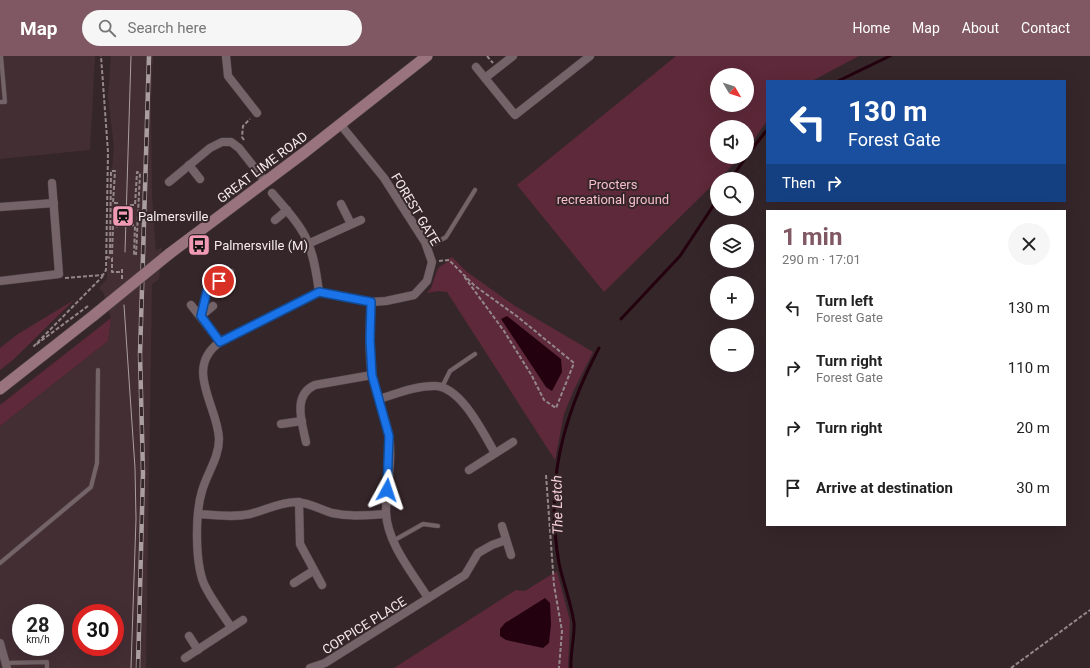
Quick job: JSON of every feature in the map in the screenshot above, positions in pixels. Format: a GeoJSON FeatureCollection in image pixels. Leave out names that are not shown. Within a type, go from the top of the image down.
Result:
{"type":"FeatureCollection","features":[{"type":"Feature","properties":{"kind":"main road","name":"GREAT LIME ROAD"},"geometry":{"type":"LineString","coordinates":[[0,389],[169,254],[266,182],[427,56]]}},
{"type":"Feature","properties":{"kind":"street"},"geometry":{"type":"LineString","coordinates":[[226,56],[228,76],[257,113]]}},
{"type":"Feature","properties":{"kind":"street"},"geometry":{"type":"LineString","coordinates":[[484,78],[513,56]]}},
{"type":"Feature","properties":{"kind":"street"},"geometry":{"type":"LineString","coordinates":[[476,67],[515,115],[590,56]]}},
{"type":"Feature","properties":{"kind":"street","name":"FOREST GATE"},"geometry":{"type":"LineString","coordinates":[[319,292],[371,302],[398,300],[414,295],[427,281],[432,262],[428,248],[384,178],[340,124]]}},
{"type":"Feature","properties":{"kind":"street"},"geometry":{"type":"LineString","coordinates":[[169,182],[210,148],[222,142],[231,142],[239,148],[266,182]]}},
{"type":"Feature","properties":{"kind":"street"},"geometry":{"type":"LineString","coordinates":[[189,165],[200,179]]}},
{"type":"Feature","properties":{"kind":"street"},"geometry":{"type":"LineString","coordinates":[[0,281],[60,274],[52,183]]}},
{"type":"Feature","properties":{"kind":"street"},"geometry":{"type":"LineString","coordinates":[[231,627],[208,591],[201,574],[198,554],[198,514],[202,490],[217,452],[219,440],[202,372],[208,354],[220,342],[319,292],[314,256],[310,243],[299,224],[272,193]]}},
{"type":"Feature","properties":{"kind":"street"},"geometry":{"type":"LineString","coordinates":[[0,207],[54,203]]}},
{"type":"Feature","properties":{"kind":"street"},"geometry":{"type":"LineString","coordinates":[[341,204],[351,224]]}},
{"type":"Feature","properties":{"kind":"street"},"geometry":{"type":"LineString","coordinates":[[275,220],[287,210]]}},
{"type":"Feature","properties":{"kind":"street"},"geometry":{"type":"LineString","coordinates":[[310,243],[361,220]]}},
{"type":"Feature","properties":{"kind":"street"},"geometry":{"type":"LineString","coordinates":[[371,302],[370,340],[372,375],[389,436],[389,479],[386,514],[394,541],[428,598]]}},
{"type":"Feature","properties":{"kind":"street"},"geometry":{"type":"LineString","coordinates":[[191,305],[220,342]]}},
{"type":"Feature","properties":{"kind":"street"},"geometry":{"type":"LineString","coordinates":[[201,316],[213,306]]}},
{"type":"Feature","properties":{"kind":"street"},"geometry":{"type":"LineString","coordinates":[[306,442],[300,403],[304,393],[310,387],[372,375]]}},
{"type":"Feature","properties":{"kind":"street"},"geometry":{"type":"LineString","coordinates":[[379,399],[421,388],[442,387],[452,392],[461,400],[495,453]]}},
{"type":"Feature","properties":{"kind":"street"},"geometry":{"type":"LineString","coordinates":[[281,424],[302,421]]}},
{"type":"Feature","properties":{"kind":"street"},"geometry":{"type":"LineString","coordinates":[[469,470],[513,442]]}},
{"type":"Feature","properties":{"kind":"street"},"geometry":{"type":"LineString","coordinates":[[198,514],[240,516],[258,512],[280,504],[299,502],[311,504],[331,512],[356,516],[386,514]]}},
{"type":"Feature","properties":{"kind":"street"},"geometry":{"type":"LineString","coordinates":[[299,502],[300,544],[312,571],[322,585]]}},
{"type":"Feature","properties":{"kind":"street"},"geometry":{"type":"LineString","coordinates":[[502,526],[511,555]]}},
{"type":"Feature","properties":{"kind":"street","name":"COPPICE PLACE"},"geometry":{"type":"LineString","coordinates":[[310,668],[325,663],[467,573],[478,553],[492,544],[506,540]]}},
{"type":"Feature","properties":{"kind":"street"},"geometry":{"type":"LineString","coordinates":[[294,583],[312,571]]}},
{"type":"Feature","properties":{"kind":"street"},"geometry":{"type":"LineString","coordinates":[[185,658],[243,620]]}},
{"type":"Feature","properties":{"kind":"street"},"geometry":{"type":"LineString","coordinates":[[189,636],[198,650]]}},
{"type":"Feature","properties":{"kind":"street"},"geometry":{"type":"LineString","coordinates":[[0,642],[6,665]]}},
{"type":"Feature","properties":{"kind":"lane"},"geometry":{"type":"LineString","coordinates":[[0,102],[5,102],[2,56]]}},
{"type":"Feature","properties":{"kind":"lane"},"geometry":{"type":"LineString","coordinates":[[428,248],[446,236],[475,190]]}},
{"type":"Feature","properties":{"kind":"lane"},"geometry":{"type":"LineString","coordinates":[[201,316],[207,291],[232,271]]}},
{"type":"Feature","properties":{"kind":"lane"},"geometry":{"type":"LineString","coordinates":[[442,387],[450,371],[475,354]]}},
{"type":"Feature","properties":{"kind":"lane"},"geometry":{"type":"LineString","coordinates":[[0,563],[91,487],[97,463],[98,370]]}},
{"type":"Feature","properties":{"kind":"lane"},"geometry":{"type":"LineString","coordinates":[[394,541],[423,524],[438,526]]}},
{"type":"Feature","properties":{"kind":"lane"},"geometry":{"type":"LineString","coordinates":[[6,665],[47,662],[47,668]]}},
{"type":"Feature","properties":{"kind":"path"},"geometry":{"type":"LineString","coordinates":[[92,303],[34,346],[103,275],[106,270],[105,257],[108,152],[101,56]]}},
{"type":"Feature","properties":{"kind":"path"},"geometry":{"type":"LineString","coordinates":[[246,142],[242,137],[243,126],[257,113]]}},
{"type":"Feature","properties":{"kind":"path"},"geometry":{"type":"LineString","coordinates":[[118,203],[113,203],[115,171],[111,171],[111,254],[113,227],[118,226]]}},
{"type":"Feature","properties":{"kind":"path"},"geometry":{"type":"LineString","coordinates":[[130,204],[135,205],[137,172],[140,173],[135,255],[135,226],[130,224]]}},
{"type":"Feature","properties":{"kind":"path"},"geometry":{"type":"LineString","coordinates":[[105,257],[112,258],[112,272],[122,272]]}},
{"type":"Feature","properties":{"kind":"path"},"geometry":{"type":"LineString","coordinates":[[432,262],[449,260],[463,274],[475,286],[518,316],[574,364],[556,408],[544,400],[532,376],[504,331],[463,274]]}},
{"type":"Feature","properties":{"kind":"path"},"geometry":{"type":"LineString","coordinates":[[60,274],[66,279],[103,275]]}},
{"type":"Feature","properties":{"kind":"path"},"geometry":{"type":"LineString","coordinates":[[546,475],[554,584],[562,631],[559,668]]}},
{"type":"Feature","properties":{"kind":"path"},"geometry":{"type":"LineString","coordinates":[[1011,668],[1090,610]]}},
{"type":"Feature","properties":{"kind":"shaded area"},"geometry":{"type":"Polygon","coordinates":[[[0,56],[95,56],[90,150],[0,159],[0,56]]]}},
{"type":"Feature","properties":{"kind":"shaded area"},"geometry":{"type":"Polygon","coordinates":[[[111,56],[153,56],[151,102],[152,196],[156,251],[162,247],[159,279],[152,284],[146,668],[0,668],[0,426],[108,341],[111,318],[103,292],[99,288],[107,279],[110,169],[112,168],[114,147],[108,97],[111,56]]]}},
{"type":"Feature","properties":{"kind":"shaded area"},"geometry":{"type":"Polygon","coordinates":[[[507,316],[561,359],[562,372],[552,391],[546,387],[501,319],[507,316]]]}},
{"type":"Feature","properties":{"kind":"shaded area"},"geometry":{"type":"Polygon","coordinates":[[[545,598],[550,603],[551,624],[549,643],[543,648],[506,640],[500,636],[500,629],[505,623],[545,598]]]}},
{"type":"Feature","properties":{"kind":"green space","name":"Procters recreational ground"},"geometry":{"type":"Polygon","coordinates":[[[676,56],[859,56],[814,80],[766,80],[766,122],[754,139],[754,120],[710,120],[710,164],[734,164],[726,172],[710,172],[710,188],[604,292],[517,185],[676,56]]]}},
{"type":"Feature","properties":{"kind":"green space"},"geometry":{"type":"Polygon","coordinates":[[[452,257],[467,272],[515,306],[593,352],[564,414],[555,460],[447,292],[438,291],[427,293],[431,288],[438,268],[449,261],[448,259],[452,257]]]}},
{"type":"Feature","properties":{"kind":"green space"},"geometry":{"type":"Polygon","coordinates":[[[74,300],[13,360],[0,370],[0,348],[18,334],[74,300]]]}},
{"type":"Feature","properties":{"kind":"green space"},"geometry":{"type":"Polygon","coordinates":[[[111,318],[108,341],[0,426],[0,405],[111,318]]]}},
{"type":"Feature","properties":{"kind":"green space"},"geometry":{"type":"Polygon","coordinates":[[[557,571],[570,621],[568,668],[394,668],[516,590],[525,591],[557,571]]]}},
{"type":"Feature","properties":{"kind":"waterway","name":"The Letch"},"geometry":{"type":"LineString","coordinates":[[840,80],[890,56]]}},
{"type":"Feature","properties":{"kind":"waterway","name":"The Letch"},"geometry":{"type":"LineString","coordinates":[[754,146],[766,131]]}},
{"type":"Feature","properties":{"kind":"waterway","name":"The Letch"},"geometry":{"type":"LineString","coordinates":[[736,172],[741,164]]}},
{"type":"Feature","properties":{"kind":"waterway","name":"The Letch"},"geometry":{"type":"LineString","coordinates":[[621,319],[680,256],[710,211]]}},
{"type":"Feature","properties":{"kind":"waterway","name":"The Letch"},"geometry":{"type":"LineString","coordinates":[[571,668],[574,623],[559,563],[555,534],[554,506],[556,479],[566,426],[575,400],[599,348]]}},
{"type":"Feature","properties":{"kind":"tram line"},"geometry":{"type":"LineString","coordinates":[[125,252],[131,56]]}},
{"type":"Feature","properties":{"kind":"tram line"},"geometry":{"type":"LineString","coordinates":[[124,305],[135,468],[136,519],[131,668]]}},
{"type":"Feature","properties":{"kind":"railway"},"geometry":{"type":"LineString","coordinates":[[138,668],[143,473],[140,355],[149,56]]}},
{"type":"Feature","properties":{"kind":"place","name":"Palmersville"},"geometry":{"type":"Point","coordinates":[123,216]}},
{"type":"Feature","properties":{"kind":"place","name":"Palmersville (M)"},"geometry":{"type":"Point","coordinates":[199,245]}},
{"type":"Feature","properties":{"kind":"route"},"geometry":{"type":"LineString","coordinates":[[219,281],[207,291],[201,316],[220,342],[307,296],[319,292],[371,302],[370,340],[372,375],[389,436],[389,479],[387,490]]}}]}
